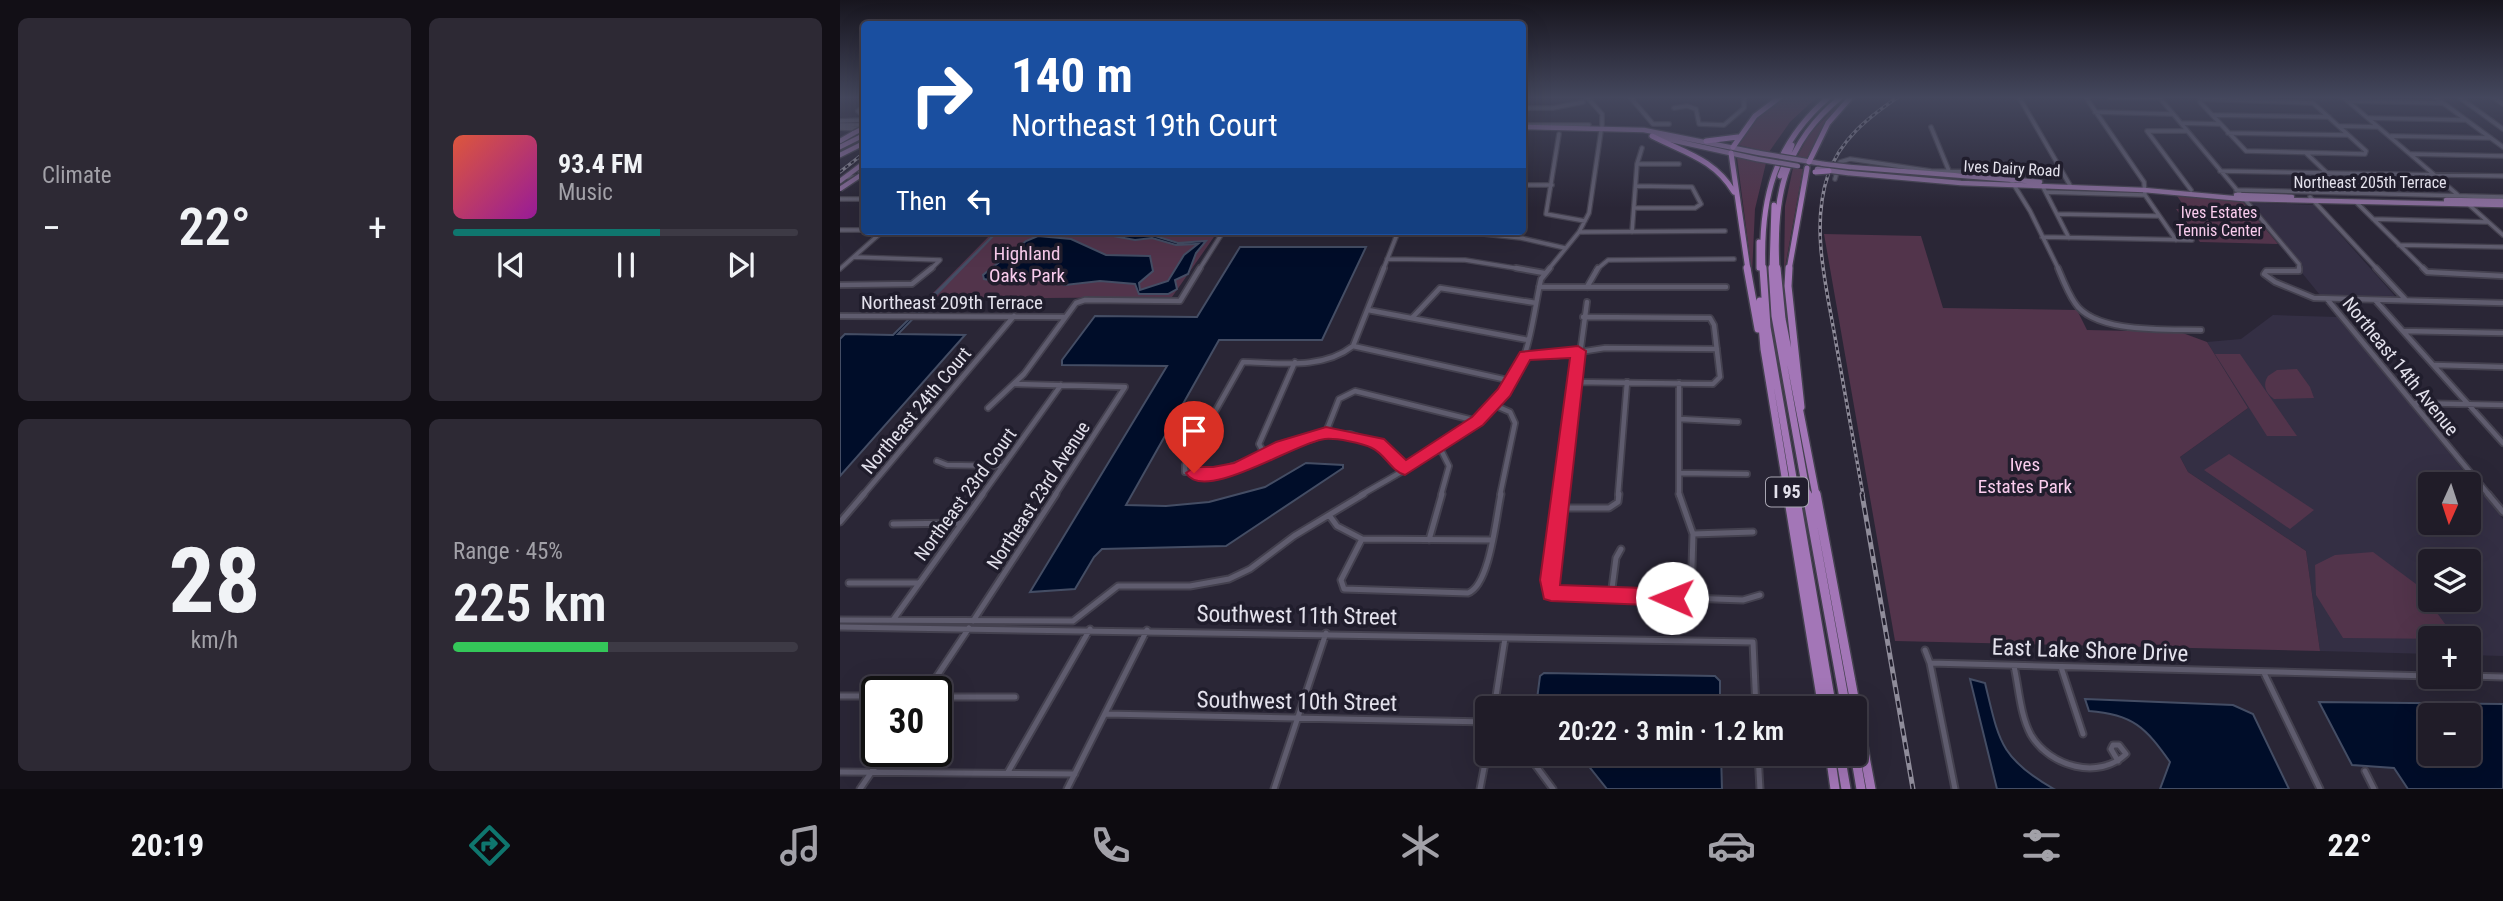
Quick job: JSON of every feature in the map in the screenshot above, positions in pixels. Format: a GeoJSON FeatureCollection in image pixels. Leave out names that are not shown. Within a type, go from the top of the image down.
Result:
{"type":"FeatureCollection","features":[{"type":"Feature","properties":{"kind":"highway"},"geometry":{"type":"LineString","coordinates":[[1741,134],[1732,150],[1735,196],[1751,293],[1764,349]]}},
{"type":"Feature","properties":{"kind":"highway","name":"I 95"},"geometry":{"type":"LineString","coordinates":[[1787,134],[1779,145],[1765,191],[1758,258],[1764,349],[1820,696]]}},
{"type":"Feature","properties":{"kind":"highway"},"geometry":{"type":"LineString","coordinates":[[1792,134],[1774,170],[1766,208],[1763,278],[1769,338],[1830,696]]}},
{"type":"Feature","properties":{"kind":"highway"},"geometry":{"type":"LineString","coordinates":[[1798,134],[1782,166],[1774,205],[1772,270],[1781,352],[1844,696]]}},
{"type":"Feature","properties":{"kind":"highway","name":"I 95"},"geometry":{"type":"LineString","coordinates":[[1803,134],[1794,148],[1779,201],[1777,268],[1786,340],[1871,789]]}},
{"type":"Feature","properties":{"kind":"highway"},"geometry":{"type":"LineString","coordinates":[[1800,415],[1802,397],[1790,330],[1788,286],[1791,248],[1808,165],[1823,134]]}},
{"type":"Feature","properties":{"kind":"highway"},"geometry":{"type":"LineString","coordinates":[[1652,136],[1704,158],[1725,177],[1735,196]]}},
{"type":"Feature","properties":{"kind":"highway"},"geometry":{"type":"LineString","coordinates":[[1706,141],[1738,137]]}},
{"type":"Feature","properties":{"kind":"highway"},"geometry":{"type":"LineString","coordinates":[[1814,152],[1819,166],[1829,171]]}},
{"type":"Feature","properties":{"kind":"highway"},"geometry":{"type":"LineString","coordinates":[[1806,178],[1819,166]]}},
{"type":"Feature","properties":{"kind":"highway"},"geometry":{"type":"LineString","coordinates":[[1832,766],[1835,789]]}},
{"type":"Feature","properties":{"kind":"highway"},"geometry":{"type":"LineString","coordinates":[[1842,766],[1846,789]]}},
{"type":"Feature","properties":{"kind":"highway"},"geometry":{"type":"LineString","coordinates":[[1857,766],[1861,789]]}},
{"type":"Feature","properties":{"kind":"main road"},"geometry":{"type":"LineString","coordinates":[[840,147],[859,134]]}},
{"type":"Feature","properties":{"kind":"main road","name":"Ives Dairy Road"},"geometry":{"type":"LineString","coordinates":[[1640,134],[1800,160],[1808,165]]}},
{"type":"Feature","properties":{"kind":"main road","name":"Ives Dairy Road"},"geometry":{"type":"LineString","coordinates":[[1656,134],[1706,141],[1757,159],[1798,166],[2015,183],[2356,202],[2503,201]]}},
{"type":"Feature","properties":{"kind":"main road"},"geometry":{"type":"LineString","coordinates":[[840,155],[861,144]]}},
{"type":"Feature","properties":{"kind":"main road"},"geometry":{"type":"LineString","coordinates":[[840,185],[861,165]]}},
{"type":"Feature","properties":{"kind":"main road","name":"Ives Dairy Road"},"geometry":{"type":"LineString","coordinates":[[1829,171],[1849,170]]}},
{"type":"Feature","properties":{"kind":"main road"},"geometry":{"type":"LineString","coordinates":[[840,185],[861,174]]}},
{"type":"Feature","properties":{"kind":"main road","name":"Ives Dairy Road"},"geometry":{"type":"LineString","coordinates":[[2015,183],[2044,189],[2070,185]]}},
{"type":"Feature","properties":{"kind":"main road","name":"Ives Dairy Road"},"geometry":{"type":"LineString","coordinates":[[2144,191],[2191,190],[2240,195]]}},
{"type":"Feature","properties":{"kind":"main road","name":"Ives Dairy Road"},"geometry":{"type":"LineString","coordinates":[[2312,199],[2466,202]]}},
{"type":"Feature","properties":{"kind":"street"},"geometry":{"type":"LineString","coordinates":[[1559,134],[1547,215],[1585,221]]}},
{"type":"Feature","properties":{"kind":"street"},"geometry":{"type":"LineString","coordinates":[[840,620],[971,625],[1073,621],[1118,586],[1190,586],[1229,579],[1250,569],[1294,536],[1440,448],[1477,421],[1494,405],[1512,381],[1525,355],[1544,273],[1585,221],[1592,201],[1601,134]]}},
{"type":"Feature","properties":{"kind":"street"},"geometry":{"type":"LineString","coordinates":[[1934,134],[1948,171]]}},
{"type":"Feature","properties":{"kind":"street"},"geometry":{"type":"LineString","coordinates":[[2040,134],[2070,185]]}},
{"type":"Feature","properties":{"kind":"street"},"geometry":{"type":"LineString","coordinates":[[2109,134],[2176,240]]}},
{"type":"Feature","properties":{"kind":"street"},"geometry":{"type":"LineString","coordinates":[[2148,134],[2191,190]]}},
{"type":"Feature","properties":{"kind":"street","name":"Northeast 14th Avenue"},"geometry":{"type":"LineString","coordinates":[[2189,134],[2299,264],[2299,271],[2270,271],[2264,274],[2294,291],[2314,298],[2327,298],[2503,512]]}},
{"type":"Feature","properties":{"kind":"street"},"geometry":{"type":"LineString","coordinates":[[2229,134],[2242,149],[2253,152],[2365,154],[2366,151],[2349,135],[2278,134]]}},
{"type":"Feature","properties":{"kind":"street"},"geometry":{"type":"LineString","coordinates":[[2387,134],[2503,236]]}},
{"type":"Feature","properties":{"kind":"street"},"geometry":{"type":"LineString","coordinates":[[2485,134],[2503,147]]}},
{"type":"Feature","properties":{"kind":"street"},"geometry":{"type":"LineString","coordinates":[[2389,136],[2491,138]]}},
{"type":"Feature","properties":{"kind":"street"},"geometry":{"type":"LineString","coordinates":[[1632,232],[1637,164],[1642,148]]}},
{"type":"Feature","properties":{"kind":"street"},"geometry":{"type":"LineString","coordinates":[[2306,153],[2348,194]]}},
{"type":"Feature","properties":{"kind":"street"},"geometry":{"type":"LineString","coordinates":[[2411,154],[2503,156]]}},
{"type":"Feature","properties":{"kind":"street"},"geometry":{"type":"LineString","coordinates":[[1835,179],[1839,165],[1850,159],[1948,171],[2006,172],[2015,183],[2071,300],[2089,315],[2124,328],[2201,330]]}},
{"type":"Feature","properties":{"kind":"street"},"geometry":{"type":"LineString","coordinates":[[1637,164],[1679,164]]}},
{"type":"Feature","properties":{"kind":"street"},"geometry":{"type":"LineString","coordinates":[[2220,171],[2503,176]]}},
{"type":"Feature","properties":{"kind":"street"},"geometry":{"type":"LineString","coordinates":[[846,177],[861,174]]}},
{"type":"Feature","properties":{"kind":"street"},"geometry":{"type":"LineString","coordinates":[[1526,185],[1552,185]]}},
{"type":"Feature","properties":{"kind":"street"},"geometry":{"type":"LineString","coordinates":[[1634,208],[1699,206],[1698,195],[1692,187],[1636,186]]}},
{"type":"Feature","properties":{"kind":"street"},"geometry":{"type":"LineString","coordinates":[[2069,238],[2044,189],[2144,191]]}},
{"type":"Feature","properties":{"kind":"street","name":"Northeast 205th Terrace"},"geometry":{"type":"LineString","coordinates":[[2240,195],[2456,194],[2503,201]]}},
{"type":"Feature","properties":{"kind":"street"},"geometry":{"type":"LineString","coordinates":[[840,199],[861,199]]}},
{"type":"Feature","properties":{"kind":"street"},"geometry":{"type":"LineString","coordinates":[[2312,199],[2405,300]]}},
{"type":"Feature","properties":{"kind":"street"},"geometry":{"type":"LineString","coordinates":[[2356,202],[2421,268],[2434,273],[2503,276]]}},
{"type":"Feature","properties":{"kind":"street"},"geometry":{"type":"LineString","coordinates":[[2057,214],[2159,216]]}},
{"type":"Feature","properties":{"kind":"street"},"geometry":{"type":"LineString","coordinates":[[2372,219],[2487,222]]}},
{"type":"Feature","properties":{"kind":"street"},"geometry":{"type":"LineString","coordinates":[[840,230],[861,230]]}},
{"type":"Feature","properties":{"kind":"street"},"geometry":{"type":"LineString","coordinates":[[1579,232],[1725,231]]}},
{"type":"Feature","properties":{"kind":"street"},"geometry":{"type":"LineString","coordinates":[[840,270],[879,235]]}},
{"type":"Feature","properties":{"kind":"street"},"geometry":{"type":"LineString","coordinates":[[988,408],[999,402],[1015,384],[1080,301],[1180,301],[1221,235]]}},
{"type":"Feature","properties":{"kind":"street"},"geometry":{"type":"LineString","coordinates":[[1397,235],[1353,346],[1339,358],[1329,361],[1243,362],[1189,455],[1185,471],[1213,474],[1238,469],[1265,455],[1326,432],[1378,443],[1405,469]]}},
{"type":"Feature","properties":{"kind":"street"},"geometry":{"type":"LineString","coordinates":[[1505,235],[1565,248]]}},
{"type":"Feature","properties":{"kind":"street"},"geometry":{"type":"LineString","coordinates":[[2042,237],[2192,240]]}},
{"type":"Feature","properties":{"kind":"street"},"geometry":{"type":"LineString","coordinates":[[2398,245],[2503,247]]}},
{"type":"Feature","properties":{"kind":"street"},"geometry":{"type":"LineString","coordinates":[[840,285],[908,285],[919,281],[940,260],[854,257]]}},
{"type":"Feature","properties":{"kind":"street"},"geometry":{"type":"LineString","coordinates":[[1387,259],[1465,260],[1544,273]]}},
{"type":"Feature","properties":{"kind":"street"},"geometry":{"type":"LineString","coordinates":[[1587,287],[1595,271],[1608,260],[1734,259]]}},
{"type":"Feature","properties":{"kind":"street"},"geometry":{"type":"LineString","coordinates":[[1539,287],[1726,287]]}},
{"type":"Feature","properties":{"kind":"street"},"geometry":{"type":"LineString","coordinates":[[1413,317],[1440,289],[1536,303]]}},
{"type":"Feature","properties":{"kind":"street"},"geometry":{"type":"LineString","coordinates":[[2327,298],[2503,303]]}},
{"type":"Feature","properties":{"kind":"street"},"geometry":{"type":"LineString","coordinates":[[2375,299],[2503,442]]}},
{"type":"Feature","properties":{"kind":"street"},"geometry":{"type":"LineString","coordinates":[[1587,302],[1578,351],[1551,593],[1743,600],[1760,595]]}},
{"type":"Feature","properties":{"kind":"street"},"geometry":{"type":"LineString","coordinates":[[1368,310],[1528,340]]}},
{"type":"Feature","properties":{"kind":"street","name":"Northeast 209th Terrace"},"geometry":{"type":"LineString","coordinates":[[840,316],[1065,317]]}},
{"type":"Feature","properties":{"kind":"street","name":"Northeast 24th Court"},"geometry":{"type":"LineString","coordinates":[[840,522],[1014,316]]}},
{"type":"Feature","properties":{"kind":"street"},"geometry":{"type":"LineString","coordinates":[[1575,382],[1713,384],[1720,377],[1714,325],[1710,318],[1583,317]]}},
{"type":"Feature","properties":{"kind":"street"},"geometry":{"type":"LineString","coordinates":[[2403,331],[2503,333]]}},
{"type":"Feature","properties":{"kind":"street"},"geometry":{"type":"LineString","coordinates":[[1353,346],[1512,381]]}},
{"type":"Feature","properties":{"kind":"street"},"geometry":{"type":"LineString","coordinates":[[1525,355],[1554,356],[1605,348],[1717,349]]}},
{"type":"Feature","properties":{"kind":"street"},"geometry":{"type":"LineString","coordinates":[[1265,455],[1259,444],[1295,361]]}},
{"type":"Feature","properties":{"kind":"street"},"geometry":{"type":"LineString","coordinates":[[2434,365],[2503,367]]}},
{"type":"Feature","properties":{"kind":"street"},"geometry":{"type":"LineString","coordinates":[[1559,508],[1609,508],[1618,502],[1628,383]]}},
{"type":"Feature","properties":{"kind":"street"},"geometry":{"type":"LineString","coordinates":[[1679,383],[1679,495],[1693,534],[1691,598]]}},
{"type":"Feature","properties":{"kind":"street"},"geometry":{"type":"LineString","coordinates":[[1015,384],[1061,384]]}},
{"type":"Feature","properties":{"kind":"street","name":"Northeast 23rd Avenue"},"geometry":{"type":"LineString","coordinates":[[937,676],[1125,387],[1121,384],[1061,384]]}},
{"type":"Feature","properties":{"kind":"street","name":"Northeast 23rd Court"},"geometry":{"type":"LineString","coordinates":[[892,621],[1061,384]]}},
{"type":"Feature","properties":{"kind":"street"},"geometry":{"type":"LineString","coordinates":[[1326,432],[1339,399],[1346,393],[1361,391],[1477,421]]}},
{"type":"Feature","properties":{"kind":"street"},"geometry":{"type":"LineString","coordinates":[[2413,402],[2503,405]]}},
{"type":"Feature","properties":{"kind":"street"},"geometry":{"type":"LineString","coordinates":[[1362,539],[1340,580],[1344,589],[1468,593],[1476,590],[1484,576],[1515,420],[1510,412],[1494,405]]}},
{"type":"Feature","properties":{"kind":"street"},"geometry":{"type":"LineString","coordinates":[[1680,419],[1738,422]]}},
{"type":"Feature","properties":{"kind":"street"},"geometry":{"type":"LineString","coordinates":[[1429,540],[1449,466],[1440,448]]}},
{"type":"Feature","properties":{"kind":"street"},"geometry":{"type":"LineString","coordinates":[[937,461],[947,466],[1003,466]]}},
{"type":"Feature","properties":{"kind":"street"},"geometry":{"type":"LineString","coordinates":[[1680,473],[1747,474]]}},
{"type":"Feature","properties":{"kind":"street"},"geometry":{"type":"LineString","coordinates":[[1329,515],[1337,526],[1362,539],[1491,540]]}},
{"type":"Feature","properties":{"kind":"street"},"geometry":{"type":"LineString","coordinates":[[893,524],[961,523]]}},
{"type":"Feature","properties":{"kind":"street"},"geometry":{"type":"LineString","coordinates":[[1693,534],[1753,532]]}},
{"type":"Feature","properties":{"kind":"street"},"geometry":{"type":"LineString","coordinates":[[1611,596],[1616,558],[1621,549]]}},
{"type":"Feature","properties":{"kind":"street"},"geometry":{"type":"LineString","coordinates":[[849,583],[919,583]]}},
{"type":"Feature","properties":{"kind":"street","name":"Southwest 11th Street"},"geometry":{"type":"LineString","coordinates":[[840,627],[971,625],[1753,642],[1755,696]]}},
{"type":"Feature","properties":{"kind":"street"},"geometry":{"type":"LineString","coordinates":[[1008,773],[1090,629]]}},
{"type":"Feature","properties":{"kind":"street"},"geometry":{"type":"LineString","coordinates":[[1067,789],[1147,630]]}},
{"type":"Feature","properties":{"kind":"street"},"geometry":{"type":"LineString","coordinates":[[1273,789],[1326,633]]}},
{"type":"Feature","properties":{"kind":"street"},"geometry":{"type":"LineString","coordinates":[[1496,696],[1505,638]]}},
{"type":"Feature","properties":{"kind":"street"},"geometry":{"type":"LineString","coordinates":[[1926,649],[1955,789]]}},
{"type":"Feature","properties":{"kind":"street","name":"East Lake Shore Drive"},"geometry":{"type":"LineString","coordinates":[[1930,663],[2418,676]]}},
{"type":"Feature","properties":{"kind":"street"},"geometry":{"type":"LineString","coordinates":[[2014,666],[2031,736],[2051,757],[2096,769],[2118,761]]}},
{"type":"Feature","properties":{"kind":"street"},"geometry":{"type":"LineString","coordinates":[[2061,667],[2083,734]]}},
{"type":"Feature","properties":{"kind":"street"},"geometry":{"type":"LineString","coordinates":[[2264,672],[2320,789]]}},
{"type":"Feature","properties":{"kind":"street"},"geometry":{"type":"LineString","coordinates":[[2481,676],[2503,677]]}},
{"type":"Feature","properties":{"kind":"street"},"geometry":{"type":"LineString","coordinates":[[840,696],[861,696]]}},
{"type":"Feature","properties":{"kind":"street"},"geometry":{"type":"LineString","coordinates":[[952,697],[1015,697]]}},
{"type":"Feature","properties":{"kind":"street","name":"Southwest 10th Street"},"geometry":{"type":"LineString","coordinates":[[1106,714],[1475,722]]}},
{"type":"Feature","properties":{"kind":"street"},"geometry":{"type":"LineString","coordinates":[[1480,789],[1484,766]]}},
{"type":"Feature","properties":{"kind":"street"},"geometry":{"type":"LineString","coordinates":[[1536,766],[1553,789]]}},
{"type":"Feature","properties":{"kind":"street"},"geometry":{"type":"LineString","coordinates":[[1759,766],[1760,789]]}},
{"type":"Feature","properties":{"kind":"street"},"geometry":{"type":"LineString","coordinates":[[860,789],[875,767]]}},
{"type":"Feature","properties":{"kind":"street"},"geometry":{"type":"LineString","coordinates":[[2365,771],[2374,789]]}},
{"type":"Feature","properties":{"kind":"street"},"geometry":{"type":"LineString","coordinates":[[840,772],[1075,774]]}},
{"type":"Feature","properties":{"kind":"shaded area"},"geometry":{"type":"Polygon","coordinates":[[[2244,202],[2314,205],[2395,296],[2320,295],[2244,202]]]}},
{"type":"Feature","properties":{"kind":"shaded area"},"geometry":{"type":"Polygon","coordinates":[[[2273,315],[2338,317],[2465,472],[2418,472],[2418,536],[2482,536],[2482,493],[2503,519],[2503,656],[2481,655],[2481,626],[2418,626],[2418,654],[2320,651],[2306,551],[2188,472],[2180,457],[2248,408],[2207,342],[2241,339],[2273,315]]]}},
{"type":"Feature","properties":{"kind":"green space"},"geometry":{"type":"Polygon","coordinates":[[[1746,134],[1782,134],[1769,152],[1738,145],[1746,134]]]}},
{"type":"Feature","properties":{"kind":"green space"},"geometry":{"type":"Polygon","coordinates":[[[1810,134],[1819,134],[1807,158],[1797,157],[1810,134]]]}},
{"type":"Feature","properties":{"kind":"green space"},"geometry":{"type":"Polygon","coordinates":[[[1737,157],[1766,163],[1755,209],[1752,274],[1737,157]]]}},
{"type":"Feature","properties":{"kind":"green space"},"geometry":{"type":"Polygon","coordinates":[[[1793,168],[1803,169],[1784,273],[1785,206],[1793,168]]]}},
{"type":"Feature","properties":{"kind":"green space","name":"Ives Estates Tennis Center"},"geometry":{"type":"Polygon","coordinates":[[[2177,196],[2243,202],[2278,244],[2200,242],[2176,209],[2186,209],[2177,196]]]}},
{"type":"Feature","properties":{"kind":"green space","name":"Ives Estates Park"},"geometry":{"type":"Polygon","coordinates":[[[1824,234],[1921,236],[1943,308],[2077,310],[2087,330],[2180,332],[2207,342],[2248,408],[2180,457],[2188,472],[2306,551],[2320,651],[1895,641],[1824,234]]]}},
{"type":"Feature","properties":{"kind":"green space","name":"Highland Oaks Park"},"geometry":{"type":"Polygon","coordinates":[[[990,235],[1215,235],[1172,297],[927,299],[990,235]]]}},
{"type":"Feature","properties":{"kind":"green space"},"geometry":{"type":"Polygon","coordinates":[[[2215,354],[2240,354],[2297,436],[2267,436],[2215,354]]]}},
{"type":"Feature","properties":{"kind":"green space"},"geometry":{"type":"Polygon","coordinates":[[[2297,369],[2310,387],[2314,398],[2271,397],[2265,386],[2268,376],[2277,370],[2297,369]]]}},
{"type":"Feature","properties":{"kind":"green space"},"geometry":{"type":"Polygon","coordinates":[[[2229,454],[2314,510],[2290,529],[2204,470],[2229,454]]]}},
{"type":"Feature","properties":{"kind":"green space"},"geometry":{"type":"Polygon","coordinates":[[[2373,552],[2416,584],[2418,612],[2436,612],[2447,626],[2418,626],[2418,639],[2343,638],[2316,595],[2315,565],[2335,555],[2373,552]]]}},
{"type":"Feature","properties":{"kind":"water"},"geometry":{"type":"Polygon","coordinates":[[[994,235],[898,334],[965,335],[840,476],[840,339],[845,334],[893,335],[994,235]]]}},
{"type":"Feature","properties":{"kind":"water"},"geometry":{"type":"Polygon","coordinates":[[[1108,235],[1155,236],[1178,243],[1206,241],[1196,253],[1188,274],[1175,280],[1177,289],[1168,294],[1139,294],[1135,284],[1100,281],[1065,285],[1036,278],[996,281],[984,279],[983,275],[1026,241],[1038,236],[1071,239],[1106,255],[1150,256],[1153,271],[1139,283],[1140,290],[1168,281],[1184,255],[1198,244],[1176,245],[1152,238],[1135,240],[1108,235]]]}},
{"type":"Feature","properties":{"kind":"water"},"geometry":{"type":"Polygon","coordinates":[[[1240,247],[1366,247],[1322,340],[1219,340],[1126,505],[1166,506],[1209,502],[1265,487],[1306,463],[1343,465],[1343,468],[1226,546],[1102,549],[1094,557],[1075,589],[1030,592],[1167,366],[1062,365],[1062,360],[1095,316],[1197,317],[1240,247]]]}},
{"type":"Feature","properties":{"kind":"water"},"geometry":{"type":"Polygon","coordinates":[[[1544,673],[1715,676],[1720,681],[1720,696],[1537,696],[1540,676],[1544,673]]]}},
{"type":"Feature","properties":{"kind":"water"},"geometry":{"type":"Polygon","coordinates":[[[1970,679],[1985,683],[1998,733],[2012,757],[2036,778],[2054,789],[1997,789],[1970,679]]]}},
{"type":"Feature","properties":{"kind":"water"},"geometry":{"type":"Polygon","coordinates":[[[2085,699],[2233,705],[2253,714],[2289,789],[2160,789],[2170,762],[2153,740],[2128,719],[2089,711],[2085,699]]]}},
{"type":"Feature","properties":{"kind":"water"},"geometry":{"type":"Polygon","coordinates":[[[2319,702],[2418,703],[2418,766],[2481,766],[2481,704],[2503,704],[2503,789],[2408,789],[2394,768],[2352,765],[2319,702]]]}},
{"type":"Feature","properties":{"kind":"water"},"geometry":{"type":"Polygon","coordinates":[[[1589,766],[1721,766],[1722,789],[1607,789],[1589,766]]]}},
{"type":"Feature","properties":{"kind":"railway"},"geometry":{"type":"LineString","coordinates":[[1854,134],[1840,150],[1828,175],[1820,216],[1820,237],[1825,280],[1863,495]]}},
{"type":"Feature","properties":{"kind":"railway"},"geometry":{"type":"LineString","coordinates":[[840,172],[861,155]]}},
{"type":"Feature","properties":{"kind":"railway"},"geometry":{"type":"LineString","coordinates":[[1862,494],[1913,789]]}},
{"type":"Feature","properties":{"kind":"route"},"geometry":{"type":"LineString","coordinates":[[1194,473],[1213,474],[1238,469],[1282,446],[1326,432],[1378,443],[1388,449],[1405,469],[1440,448],[1494,405],[1512,381],[1525,355],[1554,356],[1578,351],[1550,580],[1551,593],[1672,598]]}}]}
